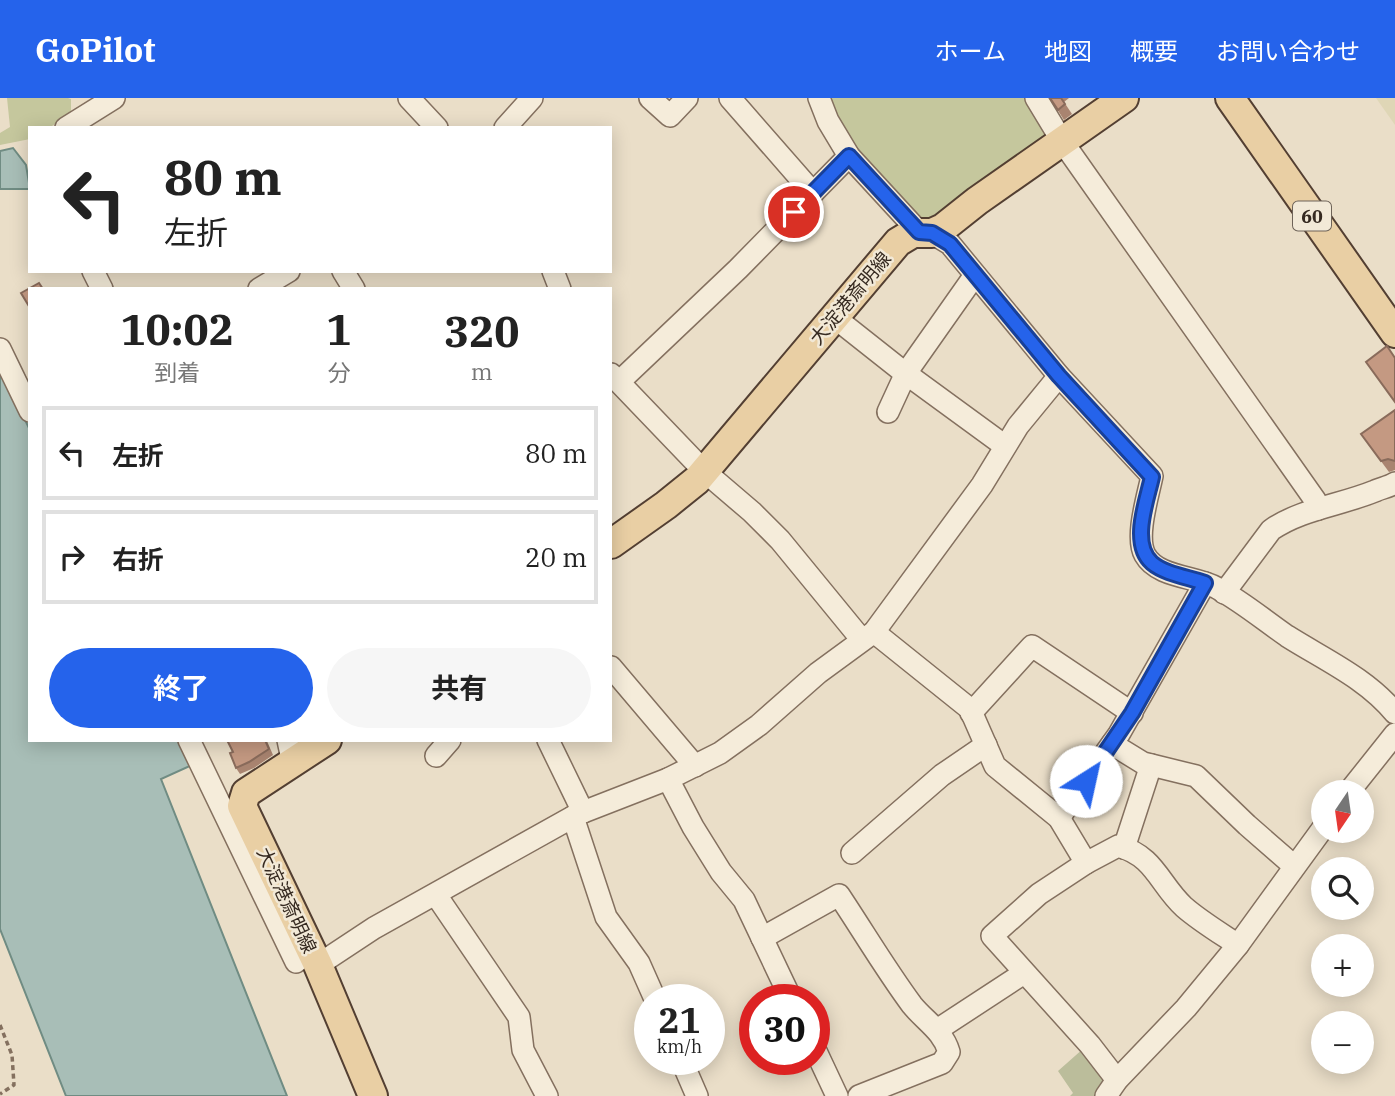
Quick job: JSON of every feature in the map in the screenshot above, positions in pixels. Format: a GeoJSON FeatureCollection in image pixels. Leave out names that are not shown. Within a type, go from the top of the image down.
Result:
{"type":"FeatureCollection","features":[{"type":"Feature","properties":{"kind":"main road","name":"大淀港斎明線"},"geometry":{"type":"LineString","coordinates":[[612,543],[684,491],[705,471],[898,242],[909,235],[943,228],[1124,98]]}},
{"type":"Feature","properties":{"kind":"main road","name":"60"},"geometry":{"type":"LineString","coordinates":[[1230,98],[1395,333]]}},
{"type":"Feature","properties":{"kind":"main road","name":"大淀港斎明線"},"geometry":{"type":"LineString","coordinates":[[321,742],[291,752],[246,793],[242,806],[307,963],[373,1096]]}},
{"type":"Feature","properties":{"kind":"street"},"geometry":{"type":"LineString","coordinates":[[69,126],[114,98]]}},
{"type":"Feature","properties":{"kind":"street"},"geometry":{"type":"LineString","coordinates":[[408,98],[435,126]]}},
{"type":"Feature","properties":{"kind":"street"},"geometry":{"type":"LineString","coordinates":[[507,126],[532,98]]}},
{"type":"Feature","properties":{"kind":"street"},"geometry":{"type":"LineString","coordinates":[[650,98],[670,116],[687,98]]}},
{"type":"Feature","properties":{"kind":"street"},"geometry":{"type":"LineString","coordinates":[[730,98],[813,193]]}},
{"type":"Feature","properties":{"kind":"street"},"geometry":{"type":"LineString","coordinates":[[818,98],[849,156],[925,233],[950,244],[1059,376],[1152,477],[1141,540],[1145,555],[1153,564],[1214,588],[1373,689],[1395,713]]}},
{"type":"Feature","properties":{"kind":"street"},"geometry":{"type":"LineString","coordinates":[[1036,98],[1062,141],[1315,500],[1318,509]]}},
{"type":"Feature","properties":{"kind":"street"},"geometry":{"type":"LineString","coordinates":[[849,156],[738,269],[615,378],[705,471],[780,540],[868,636],[933,677],[971,713],[995,766],[1059,818],[1086,863]]}},
{"type":"Feature","properties":{"kind":"street"},"geometry":{"type":"LineString","coordinates":[[262,287],[286,273]]}},
{"type":"Feature","properties":{"kind":"street"},"geometry":{"type":"LineString","coordinates":[[888,412],[906,373],[975,275]]}},
{"type":"Feature","properties":{"kind":"street"},"geometry":{"type":"LineString","coordinates":[[834,317],[1005,446]]}},
{"type":"Feature","properties":{"kind":"street"},"geometry":{"type":"LineString","coordinates":[[0,349],[28,407]]}},
{"type":"Feature","properties":{"kind":"street"},"geometry":{"type":"LineString","coordinates":[[190,742],[307,963],[436,895],[578,814],[668,779],[720,753],[759,725],[818,673],[868,636],[982,485],[1018,426],[1059,376]]}},
{"type":"Feature","properties":{"kind":"street"},"geometry":{"type":"LineString","coordinates":[[1059,818],[1112,744],[1214,588],[1271,530],[1286,520],[1394,486]]}},
{"type":"Feature","properties":{"kind":"street"},"geometry":{"type":"LineString","coordinates":[[971,713],[1032,646],[1132,713]]}},
{"type":"Feature","properties":{"kind":"street"},"geometry":{"type":"LineString","coordinates":[[612,668],[695,766]]}},
{"type":"Feature","properties":{"kind":"street"},"geometry":{"type":"LineString","coordinates":[[1358,780],[1395,734]]}},
{"type":"Feature","properties":{"kind":"street"},"geometry":{"type":"LineString","coordinates":[[436,756],[448,742]]}},
{"type":"Feature","properties":{"kind":"street"},"geometry":{"type":"LineString","coordinates":[[549,742],[578,814],[606,917],[639,964],[648,984]]}},
{"type":"Feature","properties":{"kind":"street"},"geometry":{"type":"LineString","coordinates":[[1112,744],[1151,765],[1196,776],[1294,866]]}},
{"type":"Feature","properties":{"kind":"street"},"geometry":{"type":"LineString","coordinates":[[852,853],[942,775],[986,745]]}},
{"type":"Feature","properties":{"kind":"street"},"geometry":{"type":"LineString","coordinates":[[1124,848],[1151,765]]}},
{"type":"Feature","properties":{"kind":"street"},"geometry":{"type":"LineString","coordinates":[[668,779],[721,872],[744,900],[784,984]]}},
{"type":"Feature","properties":{"kind":"street"},"geometry":{"type":"LineString","coordinates":[[1238,945],[1183,906],[1150,863],[1118,846],[1039,894],[992,936],[1090,1045],[1113,1090],[1238,945],[1311,844]]}},
{"type":"Feature","properties":{"kind":"street"},"geometry":{"type":"LineString","coordinates":[[762,938],[839,894],[914,1007],[947,1044],[949,1052],[942,1063],[859,1096]]}},
{"type":"Feature","properties":{"kind":"street"},"geometry":{"type":"LineString","coordinates":[[436,895],[519,1017],[523,1051],[547,1096]]}},
{"type":"Feature","properties":{"kind":"street"},"geometry":{"type":"LineString","coordinates":[[937,1030],[1024,973]]}},
{"type":"Feature","properties":{"kind":"street"},"geometry":{"type":"LineString","coordinates":[[688,1075],[697,1096]]}},
{"type":"Feature","properties":{"kind":"street"},"geometry":{"type":"LineString","coordinates":[[827,1075],[837,1096]]}},
{"type":"Feature","properties":{"kind":"path"},"geometry":{"type":"LineString","coordinates":[[0,1025],[12,1055],[13,1085],[0,1094]]}},
{"type":"Feature","properties":{"kind":"shaded area"},"geometry":{"type":"Polygon","coordinates":[[[1376,98],[1395,98],[1395,125],[1376,98]]]}},
{"type":"Feature","properties":{"kind":"green space"},"geometry":{"type":"Polygon","coordinates":[[[7,98],[71,99],[71,113],[52,126],[28,126],[28,139],[0,145],[0,133],[10,127],[7,98]]]}},
{"type":"Feature","properties":{"kind":"green space"},"geometry":{"type":"Polygon","coordinates":[[[828,98],[1029,98],[1052,137],[933,223],[917,221],[854,153],[828,98]]]}},
{"type":"Feature","properties":{"kind":"green space"},"geometry":{"type":"Polygon","coordinates":[[[1084,1048],[1106,1076],[1095,1096],[1070,1096],[1073,1093],[1058,1071],[1084,1048]]]}},
{"type":"Feature","properties":{"kind":"water"},"geometry":{"type":"Polygon","coordinates":[[[13,148],[26,165],[28,189],[0,189],[0,151],[13,148]]]}},
{"type":"Feature","properties":{"kind":"water"},"geometry":{"type":"Polygon","coordinates":[[[0,369],[28,426],[28,742],[181,742],[192,765],[161,779],[287,1096],[66,1096],[0,929],[0,369]]]}},
{"type":"Feature","properties":{"kind":"building"},"geometry":{"type":"Polygon","coordinates":[[[1050,98],[1061,98],[1065,104],[1058,110],[1050,98]]]}},
{"type":"Feature","properties":{"kind":"building"},"geometry":{"type":"Polygon","coordinates":[[[28,289],[28,305],[21,293],[28,289]]]}},
{"type":"Feature","properties":{"kind":"building"},"geometry":{"type":"Polygon","coordinates":[[[1387,346],[1395,358],[1395,402],[1366,362],[1387,346]]]}},
{"type":"Feature","properties":{"kind":"building"},"geometry":{"type":"Polygon","coordinates":[[[1395,410],[1395,461],[1381,461],[1361,434],[1395,410]]]}},
{"type":"Feature","properties":{"kind":"building"},"geometry":{"type":"Polygon","coordinates":[[[228,742],[266,742],[269,749],[236,768],[230,753],[233,752],[228,742]]]}},
{"type":"Feature","properties":{"kind":"route"},"geometry":{"type":"LineString","coordinates":[[794,212],[849,156],[919,232],[932,233],[950,244],[1059,376],[1152,477],[1142,526],[1141,540],[1145,555],[1153,564],[1165,570],[1205,583],[1132,713],[1086,781]]}}]}
